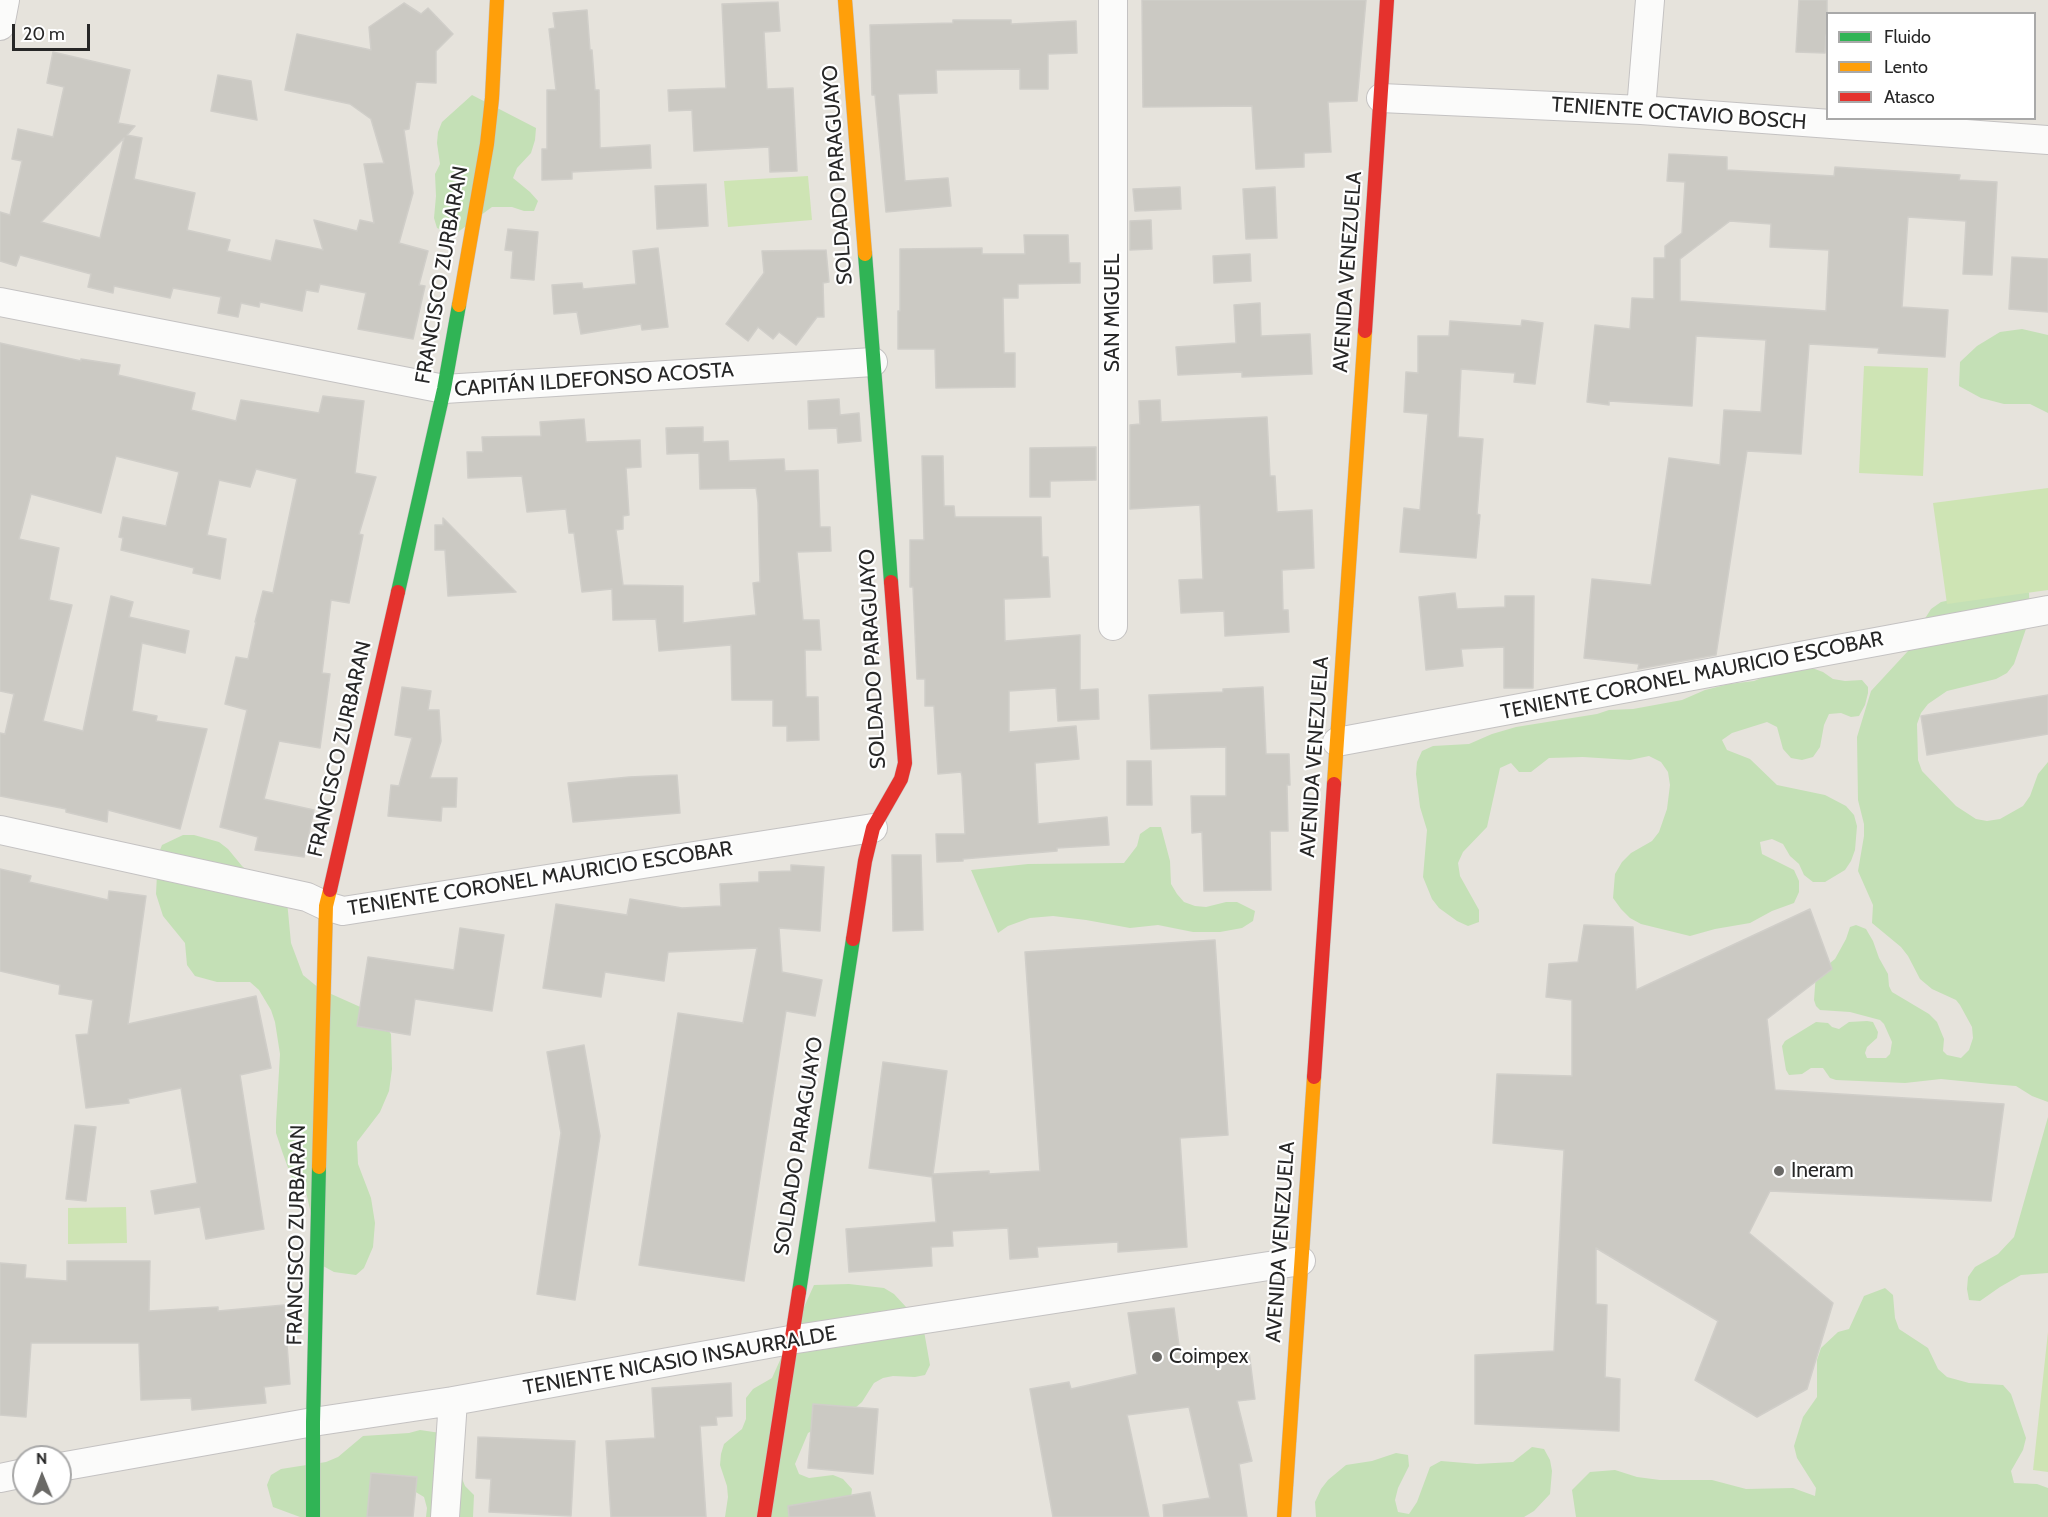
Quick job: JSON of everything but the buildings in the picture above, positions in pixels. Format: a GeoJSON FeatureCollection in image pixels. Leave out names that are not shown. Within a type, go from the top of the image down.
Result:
{"type":"FeatureCollection","features":[{"type":"Feature","properties":{"kind":"street"},"geometry":{"type":"LineString","coordinates":[[0,26],[5,0]]}},
{"type":"Feature","properties":{"kind":"street","name":"FRANCISCO ZURBARAN"},"geometry":{"type":"LineString","coordinates":[[313,1517],[313,1422],[326,906],[444,389],[487,144],[492,98],[497,0]]}},
{"type":"Feature","properties":{"kind":"street","name":"SOLDADO PARAGUAYO"},"geometry":{"type":"LineString","coordinates":[[764,1517],[859,897],[873,828],[901,779],[905,763],[845,0]]}},
{"type":"Feature","properties":{"kind":"street","name":"SAN MIGUEL"},"geometry":{"type":"LineString","coordinates":[[1113,0],[1113,626]]}},
{"type":"Feature","properties":{"kind":"street","name":"AVENIDA VENEZUELA"},"geometry":{"type":"LineString","coordinates":[[1284,1517],[1388,0]]}},
{"type":"Feature","properties":{"kind":"street"},"geometry":{"type":"LineString","coordinates":[[1641,110],[1650,0]]}},
{"type":"Feature","properties":{"kind":"street","name":"TENIENTE OCTAVIO BOSCH"},"geometry":{"type":"LineString","coordinates":[[1381,98],[1641,110],[2048,140]]}},
{"type":"Feature","properties":{"kind":"street","name":"CAPITÁN ILDEFONSO ACOSTA"},"geometry":{"type":"LineString","coordinates":[[0,302],[444,389],[873,362]]}},
{"type":"Feature","properties":{"kind":"street","name":"TENIENTE CORONEL MAURICIO ESCOBAR"},"geometry":{"type":"LineString","coordinates":[[1336,742],[2048,610]]}},
{"type":"Feature","properties":{"kind":"street","name":"TENIENTE CORONEL MAURICIO ESCOBAR"},"geometry":{"type":"LineString","coordinates":[[0,830],[307,897],[326,906],[350,911],[873,828]]}},
{"type":"Feature","properties":{"kind":"street","name":"TENIENTE NICASIO INSAURRALDE"},"geometry":{"type":"LineString","coordinates":[[72,1465],[313,1422],[453,1401],[790,1340],[1301,1261]]}},
{"type":"Feature","properties":{"kind":"street"},"geometry":{"type":"LineString","coordinates":[[445,1517],[453,1401]]}},
{"type":"Feature","properties":{"kind":"green space"},"geometry":{"type":"Polygon","coordinates":[[[472,95],[536,128],[531,153],[517,168],[513,178],[538,201],[534,211],[512,207],[492,207],[458,232],[447,232],[437,228],[434,218],[435,174],[440,164],[438,132],[442,122],[472,95]]]}},
{"type":"Feature","properties":{"kind":"green space"},"geometry":{"type":"Polygon","coordinates":[[[808,176],[812,220],[728,227],[724,181],[808,176]]]}},
{"type":"Feature","properties":{"kind":"green space"},"geometry":{"type":"Polygon","coordinates":[[[2022,329],[2048,335],[2048,413],[2030,404],[2004,404],[1981,398],[1959,386],[1960,362],[1977,346],[2000,332],[2022,329]]]}},
{"type":"Feature","properties":{"kind":"green space"},"geometry":{"type":"Polygon","coordinates":[[[1864,366],[1928,368],[1923,476],[1859,473],[1864,366]]]}},
{"type":"Feature","properties":{"kind":"green space"},"geometry":{"type":"Polygon","coordinates":[[[2048,488],[2048,590],[1947,604],[1933,503],[2048,488]]]}},
{"type":"Feature","properties":{"kind":"green space"},"geometry":{"type":"Polygon","coordinates":[[[2021,585],[2029,593],[2030,617],[2014,664],[2007,673],[1996,679],[1947,691],[1928,704],[1917,724],[1918,760],[1922,771],[1956,806],[1976,819],[1987,821],[2000,819],[2023,806],[2030,796],[2038,774],[2048,762],[2048,1102],[2016,1086],[1941,1079],[1905,1083],[1836,1080],[1830,1078],[1823,1068],[1811,1068],[1802,1074],[1789,1075],[1782,1046],[1785,1041],[1816,1022],[1828,1023],[1839,1029],[1849,1022],[1873,1022],[1878,1032],[1877,1038],[1867,1047],[1865,1053],[1867,1058],[1886,1058],[1890,1054],[1892,1042],[1880,1020],[1850,1012],[1820,1010],[1814,1000],[1816,973],[1835,959],[1850,927],[1856,925],[1866,929],[1873,941],[1888,974],[1892,992],[1929,1014],[1937,1022],[1944,1039],[1943,1051],[1947,1055],[1961,1058],[1969,1050],[1973,1038],[1972,1027],[1960,1005],[1956,1000],[1932,989],[1920,979],[1901,947],[1872,923],[1873,905],[1858,871],[1864,824],[1858,800],[1857,737],[1871,691],[1908,651],[1931,609],[1941,602],[2021,585]]]}},
{"type":"Feature","properties":{"kind":"green space"},"geometry":{"type":"Polygon","coordinates":[[[1812,668],[1833,679],[1862,680],[1868,687],[1865,705],[1859,716],[1829,714],[1824,725],[1820,747],[1813,757],[1802,760],[1791,758],[1783,749],[1777,727],[1767,722],[1732,733],[1722,740],[1727,750],[1750,759],[1777,785],[1825,795],[1846,806],[1854,815],[1857,826],[1855,850],[1851,861],[1845,870],[1825,882],[1813,882],[1804,875],[1799,864],[1790,856],[1783,844],[1772,839],[1760,842],[1762,854],[1794,870],[1799,881],[1799,892],[1794,903],[1772,911],[1750,923],[1690,936],[1641,924],[1621,909],[1613,898],[1615,874],[1631,853],[1652,841],[1659,832],[1667,809],[1670,785],[1668,772],[1661,762],[1649,756],[1630,760],[1583,757],[1549,758],[1531,772],[1519,772],[1511,763],[1500,768],[1487,827],[1463,852],[1458,863],[1460,876],[1479,910],[1479,922],[1468,926],[1457,921],[1439,908],[1432,899],[1423,877],[1427,830],[1420,807],[1416,774],[1417,762],[1422,751],[1433,746],[1469,744],[1516,727],[1609,710],[1633,709],[1682,700],[1705,690],[1754,681],[1777,672],[1812,668]]]}},
{"type":"Feature","properties":{"kind":"green space"},"geometry":{"type":"Polygon","coordinates":[[[1150,827],[1161,827],[1170,861],[1171,884],[1184,902],[1206,907],[1237,902],[1255,911],[1253,921],[1242,928],[1220,932],[1193,932],[1158,925],[1130,928],[1053,916],[1030,918],[1008,926],[998,933],[971,870],[1028,864],[1124,863],[1137,846],[1140,834],[1150,827]]]}},
{"type":"Feature","properties":{"kind":"green space"},"geometry":{"type":"Polygon","coordinates":[[[183,835],[194,835],[219,842],[261,884],[287,901],[291,943],[303,975],[320,989],[376,1014],[391,1034],[392,1069],[389,1091],[380,1112],[357,1142],[358,1164],[371,1198],[375,1223],[373,1247],[364,1268],[356,1275],[334,1272],[323,1266],[306,1192],[291,1176],[276,1133],[280,1054],[271,1010],[259,990],[250,982],[217,982],[195,976],[187,965],[185,943],[163,916],[156,894],[158,855],[162,845],[183,835]]]}},
{"type":"Feature","properties":{"kind":"green space"},"geometry":{"type":"Polygon","coordinates":[[[2048,1117],[2048,1273],[2021,1275],[1980,1301],[1969,1300],[1968,1277],[1975,1267],[1998,1254],[2014,1237],[2048,1117]]]}},
{"type":"Feature","properties":{"kind":"green space"},"geometry":{"type":"Polygon","coordinates":[[[126,1207],[127,1243],[68,1244],[68,1208],[126,1207]]]}},
{"type":"Feature","properties":{"kind":"green space"},"geometry":{"type":"Polygon","coordinates":[[[849,1284],[884,1288],[894,1294],[919,1321],[924,1331],[930,1365],[925,1375],[883,1378],[874,1383],[862,1402],[854,1409],[808,1433],[795,1464],[799,1474],[809,1478],[833,1475],[843,1479],[852,1489],[849,1517],[725,1517],[728,1497],[720,1465],[721,1454],[724,1444],[742,1429],[746,1419],[746,1398],[753,1389],[772,1378],[814,1285],[849,1284]]]}},
{"type":"Feature","properties":{"kind":"green space"},"geometry":{"type":"Polygon","coordinates":[[[1885,1288],[1893,1295],[1895,1318],[1899,1329],[1928,1348],[1938,1369],[1947,1377],[1969,1383],[2003,1385],[2011,1394],[2026,1438],[2023,1450],[2011,1471],[2014,1483],[2037,1484],[2048,1488],[2048,1517],[1576,1517],[1572,1490],[1590,1472],[1615,1470],[1637,1477],[1660,1480],[1712,1480],[1746,1489],[1793,1488],[1815,1496],[1816,1488],[1797,1458],[1794,1446],[1803,1417],[1817,1397],[1817,1360],[1821,1348],[1838,1332],[1849,1329],[1864,1296],[1885,1288]]]}},
{"type":"Feature","properties":{"kind":"green space"},"geometry":{"type":"Polygon","coordinates":[[[2048,1332],[2048,1472],[2033,1470],[2048,1332]]]}},
{"type":"Feature","properties":{"kind":"green space"},"geometry":{"type":"Polygon","coordinates":[[[420,1430],[461,1436],[461,1476],[465,1486],[474,1495],[473,1517],[426,1517],[427,1508],[424,1497],[414,1491],[374,1517],[300,1517],[273,1507],[267,1485],[271,1475],[281,1469],[326,1462],[338,1457],[363,1436],[409,1433],[420,1430]]]}},
{"type":"Feature","properties":{"kind":"green space"},"geometry":{"type":"Polygon","coordinates":[[[1532,1447],[1544,1449],[1550,1460],[1552,1471],[1550,1494],[1534,1511],[1524,1517],[1316,1517],[1315,1502],[1321,1489],[1346,1465],[1372,1461],[1396,1453],[1408,1455],[1409,1466],[1395,1500],[1398,1512],[1409,1514],[1417,1502],[1430,1467],[1441,1461],[1477,1464],[1513,1462],[1532,1447]]]}},
{"type":"Feature","properties":{"kind":"traffic: fast"},"geometry":{"type":"LineString","coordinates":[[865,254],[891,582]]}},
{"type":"Feature","properties":{"kind":"traffic: fast"},"geometry":{"type":"LineString","coordinates":[[398,592],[444,389],[459,305]]}},
{"type":"Feature","properties":{"kind":"traffic: fast"},"geometry":{"type":"LineString","coordinates":[[799,1292],[853,939]]}},
{"type":"Feature","properties":{"kind":"traffic: fast"},"geometry":{"type":"LineString","coordinates":[[313,1517],[319,1167]]}},
{"type":"Feature","properties":{"kind":"traffic: slow"},"geometry":{"type":"LineString","coordinates":[[459,305],[487,144],[492,98],[497,0]]}},
{"type":"Feature","properties":{"kind":"traffic: slow"},"geometry":{"type":"LineString","coordinates":[[845,0],[865,254]]}},
{"type":"Feature","properties":{"kind":"traffic: slow"},"geometry":{"type":"LineString","coordinates":[[1334,784],[1365,331]]}},
{"type":"Feature","properties":{"kind":"traffic: slow"},"geometry":{"type":"LineString","coordinates":[[319,1167],[326,906],[330,890]]}},
{"type":"Feature","properties":{"kind":"traffic: slow"},"geometry":{"type":"LineString","coordinates":[[1284,1517],[1314,1077]]}},
{"type":"Feature","properties":{"kind":"traffic: jam"},"geometry":{"type":"LineString","coordinates":[[1365,331],[1387,0]]}},
{"type":"Feature","properties":{"kind":"traffic: jam"},"geometry":{"type":"LineString","coordinates":[[853,939],[865,861],[873,828],[901,779],[905,763],[891,582]]}},
{"type":"Feature","properties":{"kind":"traffic: jam"},"geometry":{"type":"LineString","coordinates":[[330,890],[398,592]]}},
{"type":"Feature","properties":{"kind":"traffic: jam"},"geometry":{"type":"LineString","coordinates":[[1314,1077],[1334,784]]}},
{"type":"Feature","properties":{"kind":"traffic: jam"},"geometry":{"type":"LineString","coordinates":[[764,1517],[799,1292]]}},
{"type":"Feature","properties":{"kind":"place","name":"Ineram"},"geometry":{"type":"Point","coordinates":[1779,1171]}},
{"type":"Feature","properties":{"kind":"place","name":"Coimpex"},"geometry":{"type":"Point","coordinates":[1157,1357]}}]}
